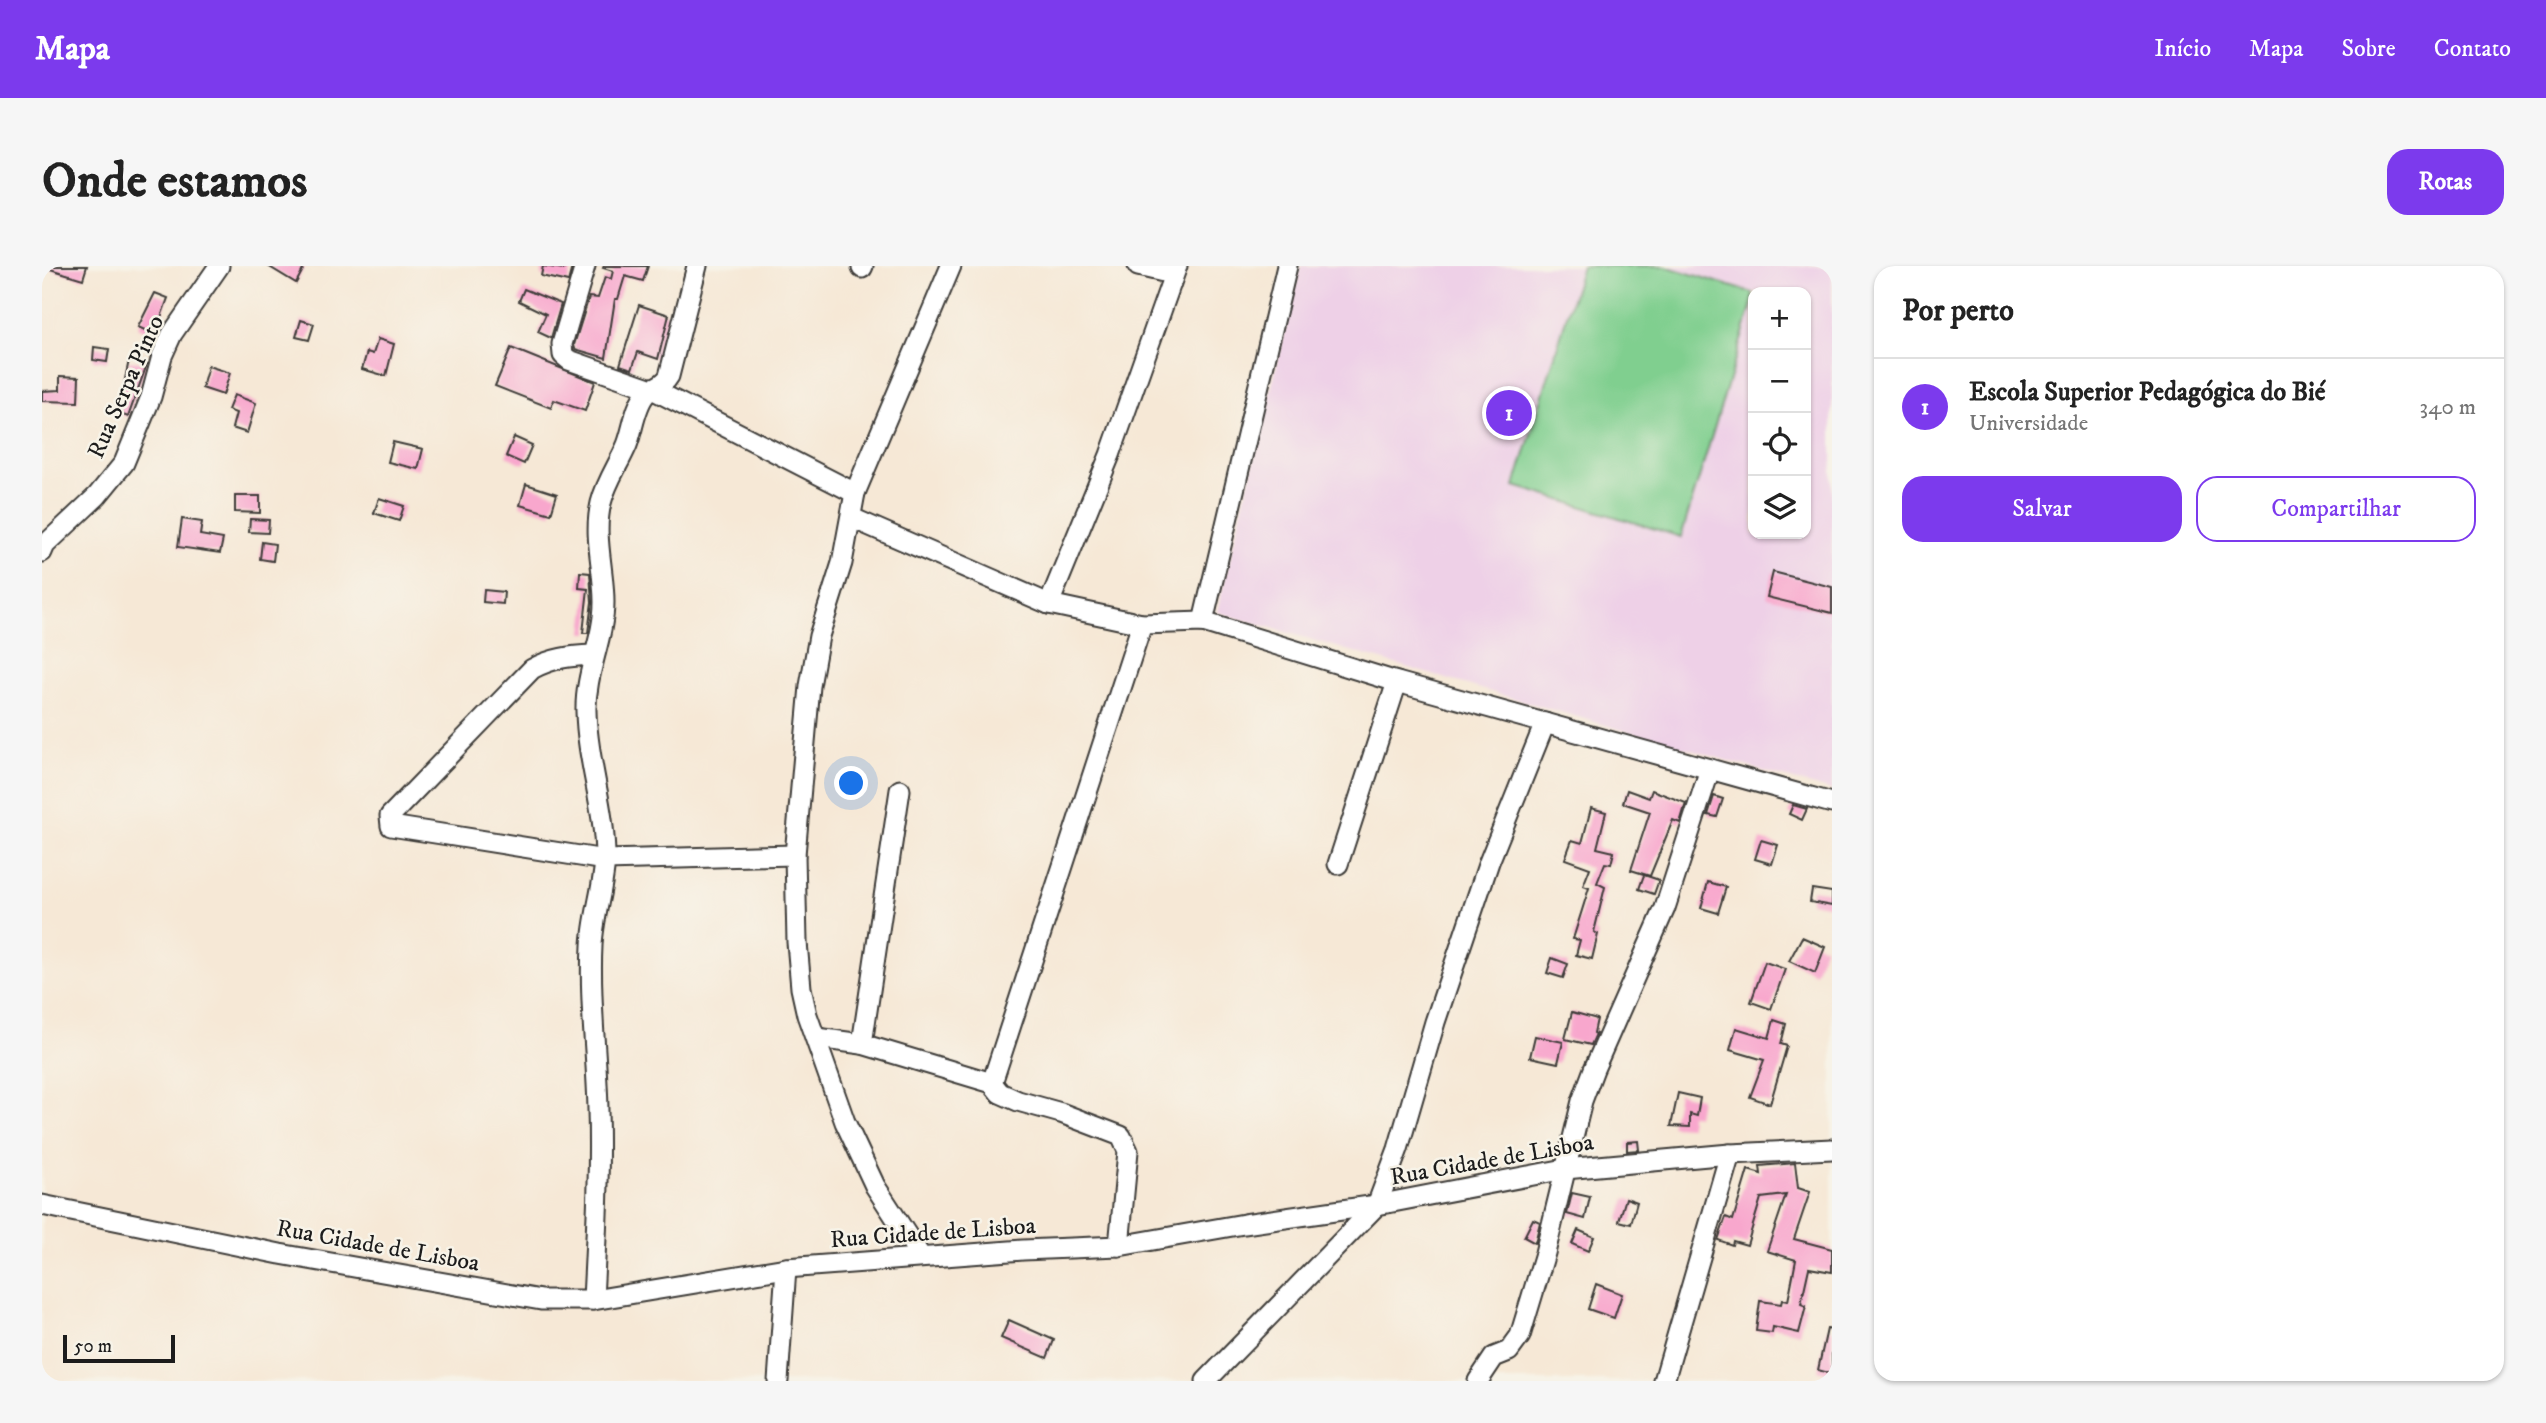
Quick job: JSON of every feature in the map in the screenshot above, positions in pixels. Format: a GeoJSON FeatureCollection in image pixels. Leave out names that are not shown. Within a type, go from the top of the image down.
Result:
{"type":"FeatureCollection","features":[{"type":"Feature","properties":{"kind":"street","name":"Rua Serpa Pinto"},"geometry":{"type":"LineString","coordinates":[[42,552],[97,496],[124,463],[152,397],[162,356],[172,334],[219,266]]}},
{"type":"Feature","properties":{"kind":"street"},"geometry":{"type":"LineString","coordinates":[[585,266],[562,344],[563,355],[569,360],[652,389],[855,493]]}},
{"type":"Feature","properties":{"kind":"street"},"geometry":{"type":"LineString","coordinates":[[593,1300],[598,1151],[591,986],[592,944],[605,860],[603,815],[593,772],[586,710],[588,678],[604,603],[598,517],[602,499],[626,446],[643,397],[666,382],[669,376],[697,266]]}},
{"type":"Feature","properties":{"kind":"street"},"geometry":{"type":"LineString","coordinates":[[921,1257],[870,1176],[845,1122],[807,1015],[801,988],[795,855],[810,686],[820,636],[842,563],[855,493],[951,266]]}},
{"type":"Feature","properties":{"kind":"street"},"geometry":{"type":"LineString","coordinates":[[1049,604],[1110,455],[1175,270],[1138,266]]}},
{"type":"Feature","properties":{"kind":"street"},"geometry":{"type":"LineString","coordinates":[[1202,622],[1287,266]]}},
{"type":"Feature","properties":{"kind":"street"},"geometry":{"type":"LineString","coordinates":[[852,518],[1049,604],[1142,625],[1202,622],[1397,682],[1832,803]]}},
{"type":"Feature","properties":{"kind":"street"},"geometry":{"type":"LineString","coordinates":[[992,1083],[1142,625]]}},
{"type":"Feature","properties":{"kind":"street"},"geometry":{"type":"LineString","coordinates":[[593,654],[565,656],[546,661],[532,669],[390,816],[390,825],[395,829],[605,860],[795,855]]}},
{"type":"Feature","properties":{"kind":"street"},"geometry":{"type":"LineString","coordinates":[[1338,864],[1397,682]]}},
{"type":"Feature","properties":{"kind":"street"},"geometry":{"type":"LineString","coordinates":[[1206,1381],[1377,1205],[1398,1149],[1435,1022],[1489,862],[1545,723]]}},
{"type":"Feature","properties":{"kind":"street"},"geometry":{"type":"LineString","coordinates":[[1478,1381],[1494,1357],[1509,1351],[1520,1336],[1545,1253],[1569,1146],[1590,1080],[1665,908],[1710,769]]}},
{"type":"Feature","properties":{"kind":"street"},"geometry":{"type":"LineString","coordinates":[[862,1044],[900,790]]}},
{"type":"Feature","properties":{"kind":"street"},"geometry":{"type":"LineString","coordinates":[[817,1038],[862,1044],[992,1083],[1000,1093],[1018,1101],[1060,1113],[1121,1136],[1128,1152],[1119,1246]]}},
{"type":"Feature","properties":{"kind":"street","name":"Rua Cidade de Lisboa"},"geometry":{"type":"LineString","coordinates":[[42,1205],[280,1254],[541,1300],[593,1300],[786,1268],[1119,1246],[1244,1224],[1377,1205],[1565,1169],[1730,1154],[1832,1149]]}},
{"type":"Feature","properties":{"kind":"street"},"geometry":{"type":"LineString","coordinates":[[1664,1381],[1730,1154]]}},
{"type":"Feature","properties":{"kind":"street"},"geometry":{"type":"LineString","coordinates":[[778,1381],[786,1268]]}},
{"type":"Feature","properties":{"kind":"shaded area"},"geometry":{"type":"Polygon","coordinates":[[[1301,266],[1832,266],[1832,791],[1217,612],[1301,266]]]}},
{"type":"Feature","properties":{"kind":"green space"},"geometry":{"type":"Polygon","coordinates":[[[1582,266],[1665,266],[1748,291],[1748,317],[1681,537],[1515,486],[1582,266]]]}},
{"type":"Feature","properties":{"kind":"building"},"geometry":{"type":"Polygon","coordinates":[[[50,266],[87,266],[83,279],[50,269],[50,266]]]}},
{"type":"Feature","properties":{"kind":"building"},"geometry":{"type":"Polygon","coordinates":[[[268,266],[305,266],[296,283],[268,266]]]}},
{"type":"Feature","properties":{"kind":"building"},"geometry":{"type":"Polygon","coordinates":[[[543,266],[564,269],[565,266],[572,267],[568,282],[541,276],[543,266]]]}},
{"type":"Feature","properties":{"kind":"building"},"geometry":{"type":"Polygon","coordinates":[[[648,266],[643,281],[625,276],[618,299],[615,299],[606,358],[575,349],[574,345],[589,297],[598,298],[605,277],[611,279],[613,271],[603,268],[648,266]]]}},
{"type":"Feature","properties":{"kind":"building"},"geometry":{"type":"Polygon","coordinates":[[[524,289],[561,304],[551,338],[538,332],[546,314],[519,301],[524,289]]]}},
{"type":"Feature","properties":{"kind":"building"},"geometry":{"type":"Polygon","coordinates":[[[155,293],[168,298],[160,320],[165,322],[158,336],[138,327],[155,293]]]}},
{"type":"Feature","properties":{"kind":"building"},"geometry":{"type":"Polygon","coordinates":[[[639,305],[669,315],[658,359],[638,352],[632,369],[620,365],[639,305]]]}},
{"type":"Feature","properties":{"kind":"building"},"geometry":{"type":"Polygon","coordinates":[[[301,320],[314,324],[309,340],[296,337],[301,320]]]}},
{"type":"Feature","properties":{"kind":"building"},"geometry":{"type":"Polygon","coordinates":[[[378,339],[394,344],[386,376],[362,369],[367,352],[373,354],[378,339]]]}},
{"type":"Feature","properties":{"kind":"building"},"geometry":{"type":"Polygon","coordinates":[[[94,347],[109,349],[107,362],[93,360],[94,347]]]}},
{"type":"Feature","properties":{"kind":"building"},"geometry":{"type":"Polygon","coordinates":[[[511,348],[595,382],[585,411],[554,400],[551,408],[495,386],[511,348]]]}},
{"type":"Feature","properties":{"kind":"building"},"geometry":{"type":"Polygon","coordinates":[[[129,360],[147,364],[128,417],[118,413],[129,360]]]}},
{"type":"Feature","properties":{"kind":"building"},"geometry":{"type":"Polygon","coordinates":[[[208,366],[230,373],[223,395],[202,388],[208,366]]]}},
{"type":"Feature","properties":{"kind":"building"},"geometry":{"type":"Polygon","coordinates":[[[60,376],[79,377],[78,402],[42,401],[42,391],[60,390],[60,376]]]}},
{"type":"Feature","properties":{"kind":"building"},"geometry":{"type":"Polygon","coordinates":[[[234,395],[256,403],[247,433],[232,428],[236,413],[228,410],[234,395]]]}},
{"type":"Feature","properties":{"kind":"building"},"geometry":{"type":"Polygon","coordinates":[[[514,437],[532,445],[524,464],[506,456],[514,437]]]}},
{"type":"Feature","properties":{"kind":"building"},"geometry":{"type":"Polygon","coordinates":[[[393,442],[423,449],[418,469],[388,462],[393,442]]]}},
{"type":"Feature","properties":{"kind":"building"},"geometry":{"type":"Polygon","coordinates":[[[526,484],[557,494],[551,514],[520,505],[526,484]]]}},
{"type":"Feature","properties":{"kind":"building"},"geometry":{"type":"Polygon","coordinates":[[[235,496],[260,496],[260,513],[235,512],[235,496]]]}},
{"type":"Feature","properties":{"kind":"building"},"geometry":{"type":"Polygon","coordinates":[[[379,498],[404,506],[399,521],[374,513],[379,498]]]}},
{"type":"Feature","properties":{"kind":"building"},"geometry":{"type":"Polygon","coordinates":[[[182,519],[202,522],[200,535],[223,539],[220,553],[178,547],[182,519]]]}},
{"type":"Feature","properties":{"kind":"building"},"geometry":{"type":"Polygon","coordinates":[[[250,519],[269,520],[268,533],[249,532],[250,519]]]}},
{"type":"Feature","properties":{"kind":"building"},"geometry":{"type":"Polygon","coordinates":[[[262,542],[275,544],[273,561],[260,559],[262,542]]]}},
{"type":"Feature","properties":{"kind":"building"},"geometry":{"type":"Polygon","coordinates":[[[580,572],[590,573],[592,602],[588,633],[583,633],[588,589],[579,588],[580,572]]]}},
{"type":"Feature","properties":{"kind":"building"},"geometry":{"type":"Polygon","coordinates":[[[1773,572],[1832,587],[1832,613],[1767,597],[1773,572]]]}},
{"type":"Feature","properties":{"kind":"building"},"geometry":{"type":"Polygon","coordinates":[[[484,590],[504,592],[503,604],[483,602],[484,590]]]}},
{"type":"Feature","properties":{"kind":"building"},"geometry":{"type":"Polygon","coordinates":[[[1627,790],[1649,798],[1652,790],[1686,803],[1680,823],[1673,820],[1650,876],[1631,870],[1650,812],[1623,803],[1627,790]]]}},
{"type":"Feature","properties":{"kind":"building"},"geometry":{"type":"Polygon","coordinates":[[[1714,796],[1723,799],[1717,817],[1708,815],[1714,796]]]}},
{"type":"Feature","properties":{"kind":"building"},"geometry":{"type":"Polygon","coordinates":[[[1793,805],[1807,809],[1802,820],[1789,814],[1793,805]]]}},
{"type":"Feature","properties":{"kind":"building"},"geometry":{"type":"Polygon","coordinates":[[[1591,808],[1606,812],[1597,848],[1614,852],[1611,864],[1605,863],[1597,883],[1605,887],[1594,932],[1598,934],[1592,959],[1576,955],[1580,940],[1573,939],[1589,888],[1583,886],[1590,868],[1565,859],[1572,840],[1582,843],[1591,808]]]}},
{"type":"Feature","properties":{"kind":"building"},"geometry":{"type":"Polygon","coordinates":[[[1761,840],[1778,845],[1772,864],[1755,859],[1761,840]]]}},
{"type":"Feature","properties":{"kind":"building"},"geometry":{"type":"Polygon","coordinates":[[[1644,875],[1659,880],[1654,894],[1639,889],[1644,875]]]}},
{"type":"Feature","properties":{"kind":"building"},"geometry":{"type":"Polygon","coordinates":[[[1708,882],[1726,887],[1718,913],[1701,908],[1708,882]]]}},
{"type":"Feature","properties":{"kind":"building"},"geometry":{"type":"Polygon","coordinates":[[[1812,889],[1832,892],[1832,906],[1810,902],[1812,889]]]}},
{"type":"Feature","properties":{"kind":"building"},"geometry":{"type":"Polygon","coordinates":[[[1802,937],[1825,947],[1815,973],[1789,961],[1802,937]]]}},
{"type":"Feature","properties":{"kind":"building"},"geometry":{"type":"Polygon","coordinates":[[[1552,958],[1568,964],[1563,978],[1547,973],[1552,958]]]}},
{"type":"Feature","properties":{"kind":"building"},"geometry":{"type":"Polygon","coordinates":[[[1765,962],[1785,969],[1771,1009],[1751,1002],[1765,962]]]}},
{"type":"Feature","properties":{"kind":"building"},"geometry":{"type":"Polygon","coordinates":[[[1572,1012],[1597,1019],[1596,1034],[1591,1045],[1565,1039],[1572,1012]]]}},
{"type":"Feature","properties":{"kind":"building"},"geometry":{"type":"Polygon","coordinates":[[[1774,1020],[1786,1024],[1781,1044],[1787,1046],[1770,1104],[1750,1097],[1764,1060],[1730,1050],[1736,1028],[1769,1038],[1774,1020]]]}},
{"type":"Feature","properties":{"kind":"building"},"geometry":{"type":"Polygon","coordinates":[[[1535,1036],[1563,1042],[1558,1063],[1530,1057],[1535,1036]]]}},
{"type":"Feature","properties":{"kind":"building"},"geometry":{"type":"Polygon","coordinates":[[[1678,1093],[1700,1098],[1697,1116],[1690,1114],[1690,1127],[1671,1126],[1678,1093]]]}},
{"type":"Feature","properties":{"kind":"building"},"geometry":{"type":"Polygon","coordinates":[[[1638,1141],[1639,1150],[1627,1151],[1627,1142],[1638,1141]]]}},
{"type":"Feature","properties":{"kind":"building"},"geometry":{"type":"Polygon","coordinates":[[[1795,1163],[1798,1188],[1810,1192],[1794,1239],[1832,1249],[1832,1272],[1809,1268],[1801,1304],[1806,1306],[1799,1333],[1773,1327],[1772,1333],[1756,1331],[1760,1301],[1781,1304],[1782,1300],[1788,1301],[1796,1260],[1767,1251],[1786,1195],[1761,1198],[1747,1245],[1733,1241],[1732,1245],[1718,1240],[1726,1217],[1733,1220],[1748,1170],[1761,1174],[1760,1166],[1795,1163]]]}},
{"type":"Feature","properties":{"kind":"building"},"geometry":{"type":"Polygon","coordinates":[[[1572,1193],[1590,1197],[1585,1219],[1567,1214],[1572,1193]]]}},
{"type":"Feature","properties":{"kind":"building"},"geometry":{"type":"Polygon","coordinates":[[[1626,1198],[1637,1202],[1631,1224],[1619,1221],[1626,1198]]]}},
{"type":"Feature","properties":{"kind":"building"},"geometry":{"type":"Polygon","coordinates":[[[1533,1219],[1540,1222],[1535,1243],[1524,1237],[1533,1219]]]}},
{"type":"Feature","properties":{"kind":"building"},"geometry":{"type":"Polygon","coordinates":[[[1578,1230],[1594,1237],[1588,1251],[1572,1244],[1578,1230]]]}},
{"type":"Feature","properties":{"kind":"building"},"geometry":{"type":"Polygon","coordinates":[[[1596,1284],[1622,1294],[1614,1318],[1588,1309],[1596,1284]]]}},
{"type":"Feature","properties":{"kind":"building"},"geometry":{"type":"Polygon","coordinates":[[[1009,1320],[1054,1340],[1047,1358],[1001,1338],[1009,1320]]]}},
{"type":"Feature","properties":{"kind":"building"},"geometry":{"type":"Polygon","coordinates":[[[1827,1329],[1832,1330],[1832,1374],[1818,1370],[1827,1329]]]}},
{"type":"Feature","properties":{"kind":"place","name":"Escola Superior Pedagógica do Bié"},"geometry":{"type":"Point","coordinates":[1509,413]}}]}
